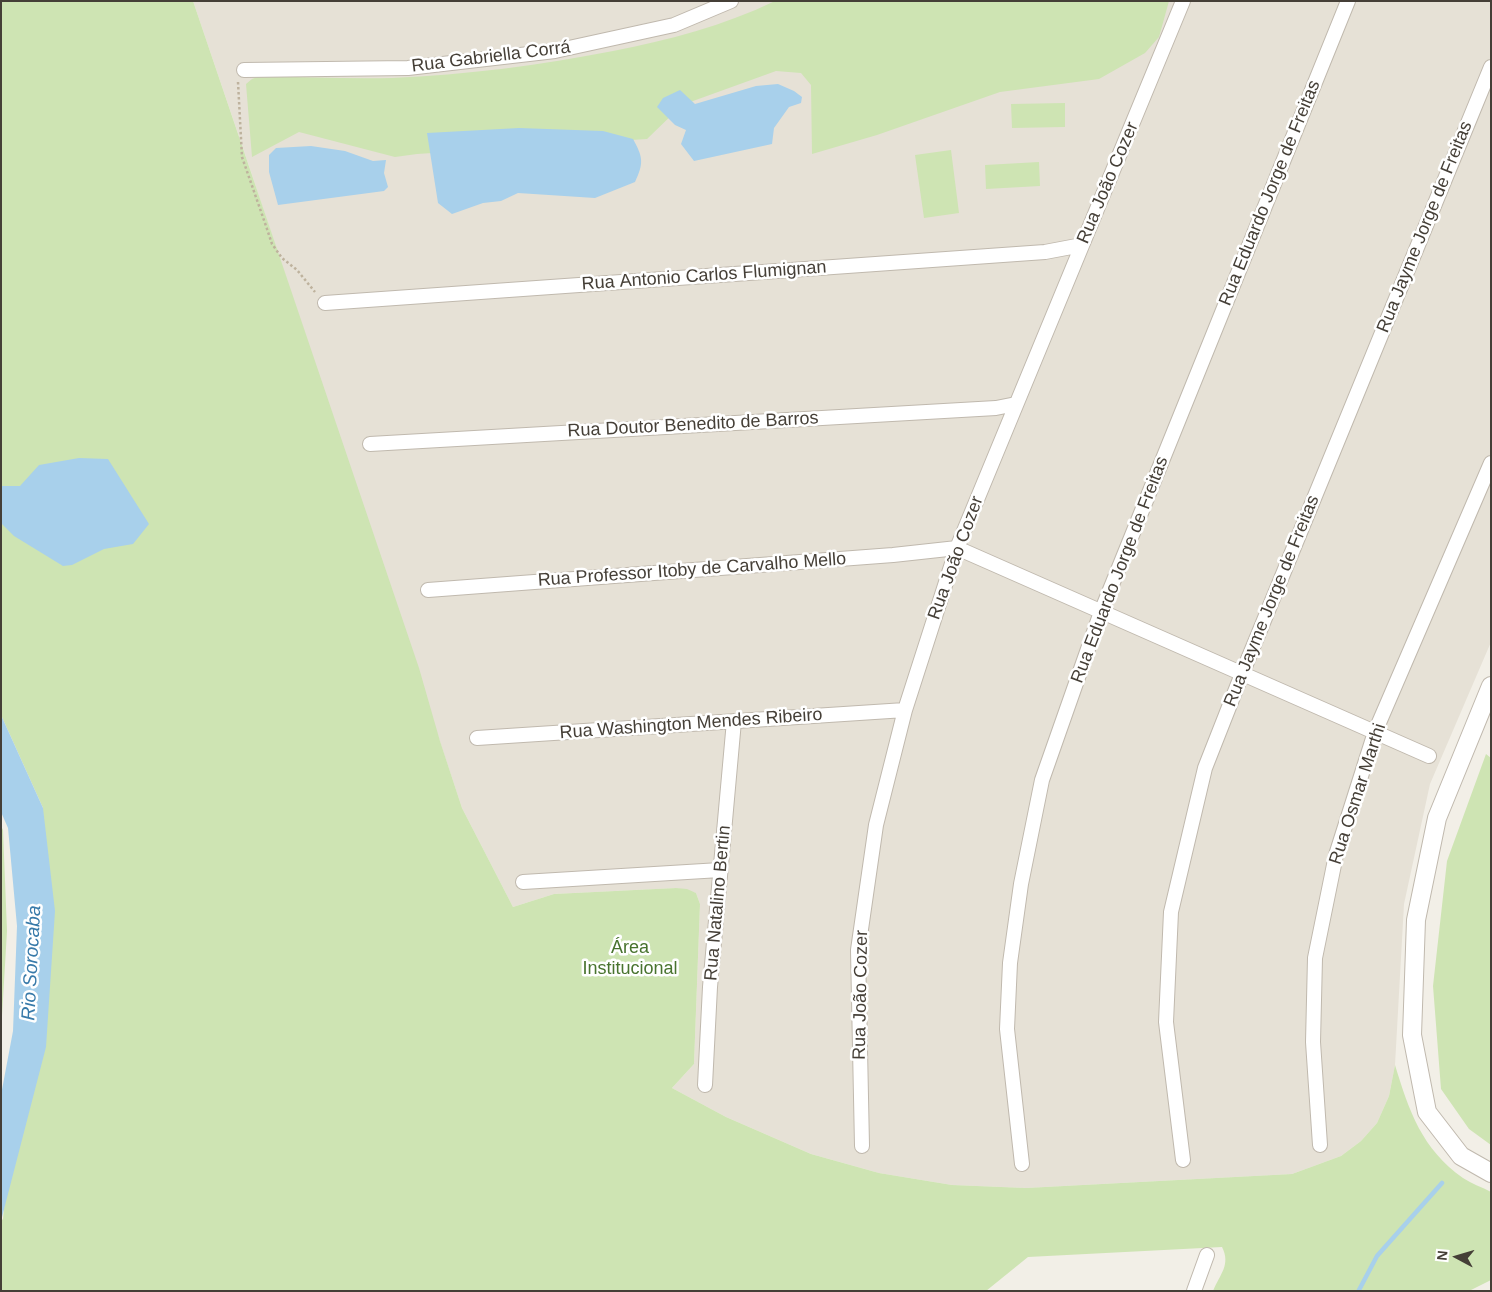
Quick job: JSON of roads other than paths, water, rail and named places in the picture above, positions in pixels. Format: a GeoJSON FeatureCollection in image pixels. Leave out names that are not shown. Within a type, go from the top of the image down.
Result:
{"type":"FeatureCollection","features":[{"type":"Feature","properties":{"kind":"street","name":"Rua Gabriella Corrá"},"geometry":{"type":"LineString","coordinates":[[244,70],[408,68],[555,51],[674,25],[731,1]]}},
{"type":"Feature","properties":{"kind":"street","name":"Rua João Cozer"},"geometry":{"type":"LineString","coordinates":[[862,1146],[858,950],[876,825],[905,710],[957,548],[1183,1]]}},
{"type":"Feature","properties":{"kind":"street","name":"Rua Eduardo Jorge de Freitas"},"geometry":{"type":"LineString","coordinates":[[1022,1164],[1007,1029],[1010,963],[1021,884],[1042,780],[1101,612],[1348,1]]}},
{"type":"Feature","properties":{"kind":"street","name":"Rua Jayme Jorge de Freitas"},"geometry":{"type":"LineString","coordinates":[[1183,1160],[1166,1022],[1171,912],[1205,768],[1491,67]]}},
{"type":"Feature","properties":{"kind":"street","name":"Rua Antonio Carlos Flumignan"},"geometry":{"type":"LineString","coordinates":[[325,303],[1045,252],[1082,245]]}},
{"type":"Feature","properties":{"kind":"street","name":"Rua Doutor Benedito de Barros"},"geometry":{"type":"LineString","coordinates":[[370,444],[986,408],[1016,404]]}},
{"type":"Feature","properties":{"kind":"street","name":"Rua Osmar Marthi"},"geometry":{"type":"LineString","coordinates":[[1320,1146],[1313,1042],[1315,958],[1336,855],[1376,732],[1491,463]]}},
{"type":"Feature","properties":{"kind":"street"},"geometry":{"type":"LineString","coordinates":[[957,548],[1429,756]]}},
{"type":"Feature","properties":{"kind":"street","name":"Rua Professor Itoby de Carvalho Mello"},"geometry":{"type":"LineString","coordinates":[[428,590],[957,548]]}},
{"type":"Feature","properties":{"kind":"street"},"geometry":{"type":"LineString","coordinates":[[1491,686],[1437,818],[1416,920],[1412,1035],[1427,1112],[1461,1156],[1491,1173]]}},
{"type":"Feature","properties":{"kind":"street","name":"Rua Washington Mendes Ribeiro"},"geometry":{"type":"LineString","coordinates":[[477,738],[905,710]]}},
{"type":"Feature","properties":{"kind":"street","name":"Rua Natalino Bertin"},"geometry":{"type":"LineString","coordinates":[[704,1085],[710,987],[734,721]]}},
{"type":"Feature","properties":{"kind":"street"},"geometry":{"type":"LineString","coordinates":[[523,882],[720,870]]}},
{"type":"Feature","properties":{"kind":"street"},"geometry":{"type":"LineString","coordinates":[[1195,1290],[1207,1255]]}},
{"type":"Feature","properties":{"kind":"water"},"geometry":{"type":"Polygon","coordinates":[[[778,84],[802,97],[801,103],[789,107],[774,128],[772,144],[694,161],[681,144],[686,130],[675,125],[657,107],[663,98],[680,90],[695,104],[756,86],[778,84]]]}},
{"type":"Feature","properties":{"kind":"water"},"geometry":{"type":"Polygon","coordinates":[[[519,128],[603,131],[633,139],[641,160],[635,182],[595,198],[518,193],[501,201],[483,203],[452,214],[438,203],[427,133],[519,128]]]}},
{"type":"Feature","properties":{"kind":"water"},"geometry":{"type":"Polygon","coordinates":[[[311,146],[345,151],[373,161],[386,160],[384,173],[388,187],[384,191],[278,205],[269,172],[269,155],[276,148],[311,146]]]}},
{"type":"Feature","properties":{"kind":"water"},"geometry":{"type":"Polygon","coordinates":[[[79,458],[108,459],[149,524],[133,544],[104,549],[72,565],[63,566],[14,536],[1,523],[1,486],[20,486],[39,465],[79,458]]]}},
{"type":"Feature","properties":{"kind":"water","name":"Rio Sorocaba"},"geometry":{"type":"Polygon","coordinates":[[[1,715],[43,808],[55,911],[46,1047],[1,1221],[1,1095],[13,1031],[17,926],[8,828],[1,812],[1,715]]]}},
{"type":"Feature","properties":{"kind":"waterway"},"geometry":{"type":"LineString","coordinates":[[1359,1290],[1377,1256],[1442,1183]]}},
{"type":"Feature","properties":{"kind":"park label","name":"Área Institucional"},"geometry":{"type":"Point","coordinates":[630,958]}}]}
